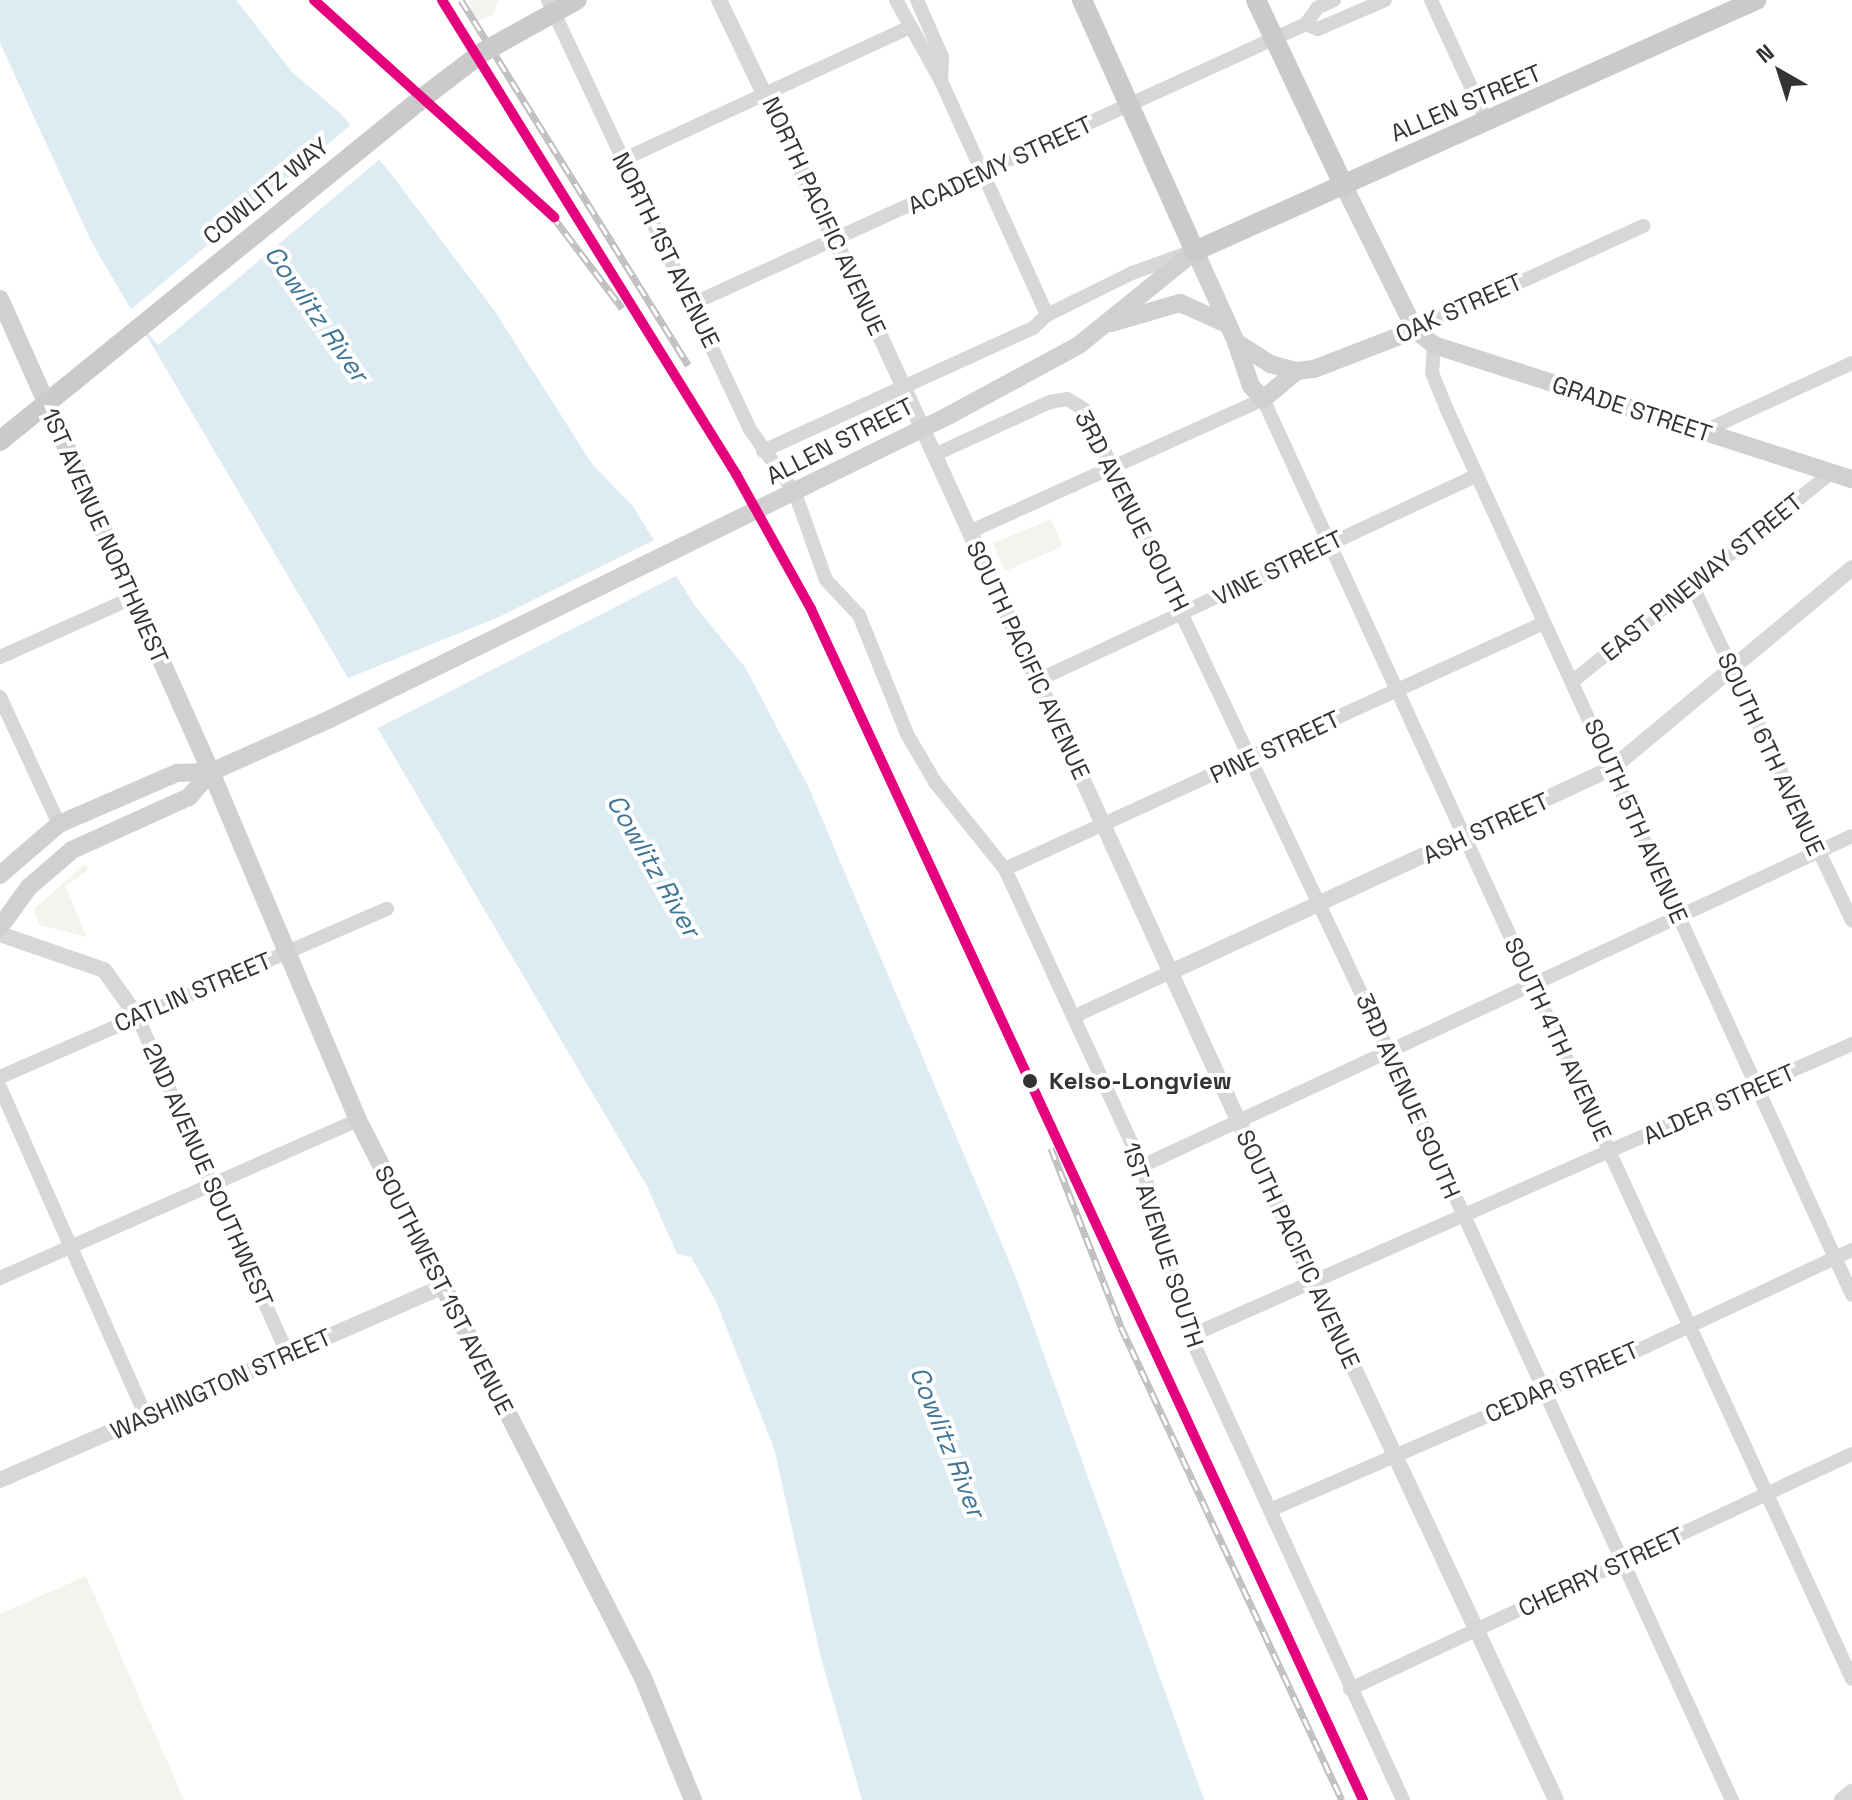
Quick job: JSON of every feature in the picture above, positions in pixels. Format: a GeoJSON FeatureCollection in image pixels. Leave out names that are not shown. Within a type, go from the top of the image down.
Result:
{"type":"FeatureCollection","features":[{"type":"Feature","properties":{"kind":"main road","name":"COWLITZ WAY"},"geometry":{"type":"LineString","coordinates":[[0,441],[425,96],[483,52],[577,0]]}},
{"type":"Feature","properties":{"kind":"main road"},"geometry":{"type":"LineString","coordinates":[[1082,0],[1236,342],[1251,386],[1263,399],[1297,371]]}},
{"type":"Feature","properties":{"kind":"main road"},"geometry":{"type":"LineString","coordinates":[[1256,0],[1415,330]]}},
{"type":"Feature","properties":{"kind":"main road","name":"ALLEN STREET"},"geometry":{"type":"LineString","coordinates":[[211,772],[322,723],[1053,362],[1195,251],[1756,0]]}},
{"type":"Feature","properties":{"kind":"main road","name":"1ST AVENUE NORTHWEST"},"geometry":{"type":"LineString","coordinates":[[0,299],[211,772]]}},
{"type":"Feature","properties":{"kind":"main road"},"geometry":{"type":"LineString","coordinates":[[1102,326],[1180,303],[1227,325]]}},
{"type":"Feature","properties":{"kind":"main road","name":"GRADE STREET"},"geometry":{"type":"LineString","coordinates":[[1415,330],[1434,345],[1852,479]]}},
{"type":"Feature","properties":{"kind":"main road","name":"OAK STREET"},"geometry":{"type":"LineString","coordinates":[[1297,371],[1415,330]]}},
{"type":"Feature","properties":{"kind":"main road"},"geometry":{"type":"LineString","coordinates":[[1236,342],[1270,364],[1297,371]]}},
{"type":"Feature","properties":{"kind":"main road"},"geometry":{"type":"LineString","coordinates":[[0,875],[59,824],[177,773],[211,772]]}},
{"type":"Feature","properties":{"kind":"main road"},"geometry":{"type":"LineString","coordinates":[[0,927],[54,863],[189,797],[211,772]]}},
{"type":"Feature","properties":{"kind":"main road","name":"SOUTHWEST 1ST AVENUE"},"geometry":{"type":"LineString","coordinates":[[211,772],[358,1120],[643,1678],[693,1800]]}},
{"type":"Feature","properties":{"kind":"street","name":"NORTH 1ST AVENUE"},"geometry":{"type":"LineString","coordinates":[[548,0],[763,451],[795,493]]}},
{"type":"Feature","properties":{"kind":"street","name":"NORTH PACIFIC AVENUE"},"geometry":{"type":"LineString","coordinates":[[719,0],[767,93],[923,435]]}},
{"type":"Feature","properties":{"kind":"street"},"geometry":{"type":"LineString","coordinates":[[896,0],[941,81],[1047,315]]}},
{"type":"Feature","properties":{"kind":"street"},"geometry":{"type":"LineString","coordinates":[[917,0],[942,57],[941,81]]}},
{"type":"Feature","properties":{"kind":"street","name":"ACADEMY STREET"},"geometry":{"type":"LineString","coordinates":[[692,304],[1306,24],[1317,8],[1334,0]]}},
{"type":"Feature","properties":{"kind":"street","name":"ACADEMY STREET"},"geometry":{"type":"LineString","coordinates":[[1306,24],[1318,29],[1385,0]]}},
{"type":"Feature","properties":{"kind":"street"},"geometry":{"type":"LineString","coordinates":[[1431,0],[1487,122]]}},
{"type":"Feature","properties":{"kind":"street"},"geometry":{"type":"LineString","coordinates":[[622,160],[910,27]]}},
{"type":"Feature","properties":{"kind":"street","name":"OAK STREET"},"geometry":{"type":"LineString","coordinates":[[1415,330],[1643,226]]}},
{"type":"Feature","properties":{"kind":"street","name":"ALLEN STREET"},"geometry":{"type":"LineString","coordinates":[[763,451],[1033,328],[1047,315],[1132,273],[1195,251]]}},
{"type":"Feature","properties":{"kind":"street","name":"SOUTH 5TH AVENUE"},"geometry":{"type":"LineString","coordinates":[[1434,345],[1432,373],[1852,1295]]}},
{"type":"Feature","properties":{"kind":"street"},"geometry":{"type":"LineString","coordinates":[[1702,432],[1852,363]]}},
{"type":"Feature","properties":{"kind":"street"},"geometry":{"type":"LineString","coordinates":[[969,532],[1263,399]]}},
{"type":"Feature","properties":{"kind":"street","name":"SOUTH 4TH AVENUE"},"geometry":{"type":"LineString","coordinates":[[1263,399],[1852,1679]]}},
{"type":"Feature","properties":{"kind":"street","name":"3RD AVENUE SOUTH"},"geometry":{"type":"LineString","coordinates":[[934,455],[1050,402],[1073,400],[1085,410],[1184,613],[1249,760],[1389,1052],[1732,1800]]}},
{"type":"Feature","properties":{"kind":"street","name":"SOUTH PACIFIC AVENUE"},"geometry":{"type":"LineString","coordinates":[[923,435],[1173,971],[1239,1122],[1394,1457],[1556,1800]]}},
{"type":"Feature","properties":{"kind":"street","name":"EAST PINEWAY STREET"},"geometry":{"type":"LineString","coordinates":[[1573,681],[1831,473]]}},
{"type":"Feature","properties":{"kind":"street","name":"VINE STREET"},"geometry":{"type":"LineString","coordinates":[[1036,681],[1477,475]]}},
{"type":"Feature","properties":{"kind":"street","name":"1ST AVENUE SOUTH"},"geometry":{"type":"LineString","coordinates":[[795,493],[826,580],[859,615],[907,734],[935,782],[1005,869],[1075,1016],[1142,1166],[1190,1336],[1403,1800]]}},
{"type":"Feature","properties":{"kind":"street","name":"ASH STREET"},"geometry":{"type":"LineString","coordinates":[[1075,1016],[1320,907],[1611,769],[1852,568]]}},
{"type":"Feature","properties":{"kind":"street","name":"SOUTH 6TH AVENUE"},"geometry":{"type":"LineString","coordinates":[[1692,585],[1852,921]]}},
{"type":"Feature","properties":{"kind":"street"},"geometry":{"type":"LineString","coordinates":[[0,657],[132,598]]}},
{"type":"Feature","properties":{"kind":"street","name":"PINE STREET"},"geometry":{"type":"LineString","coordinates":[[1005,869],[1544,623]]}},
{"type":"Feature","properties":{"kind":"street"},"geometry":{"type":"LineString","coordinates":[[0,697],[59,824]]}},
{"type":"Feature","properties":{"kind":"street"},"geometry":{"type":"LineString","coordinates":[[1142,1166],[1852,836]]}},
{"type":"Feature","properties":{"kind":"street","name":"CATLIN STREET"},"geometry":{"type":"LineString","coordinates":[[0,1077],[387,909]]}},
{"type":"Feature","properties":{"kind":"street","name":"2ND AVENUE SOUTHWEST"},"geometry":{"type":"LineString","coordinates":[[0,934],[104,970],[137,1016],[215,1183],[288,1355]]}},
{"type":"Feature","properties":{"kind":"street","name":"ALDER STREET"},"geometry":{"type":"LineString","coordinates":[[1190,1336],[1316,1285],[1852,1044]]}},
{"type":"Feature","properties":{"kind":"street"},"geometry":{"type":"LineString","coordinates":[[0,1087],[147,1418]]}},
{"type":"Feature","properties":{"kind":"street"},"geometry":{"type":"LineString","coordinates":[[0,1278],[358,1120]]}},
{"type":"Feature","properties":{"kind":"street","name":"CEDAR STREET"},"geometry":{"type":"LineString","coordinates":[[1270,1510],[1545,1390],[1852,1250]]}},
{"type":"Feature","properties":{"kind":"street","name":"WASHINGTON STREET"},"geometry":{"type":"LineString","coordinates":[[0,1478],[147,1418],[442,1287]]}},
{"type":"Feature","properties":{"kind":"street","name":"CHERRY STREET"},"geometry":{"type":"LineString","coordinates":[[1350,1689],[1852,1454]]}},
{"type":"Feature","properties":{"kind":"street"},"geometry":{"type":"LineString","coordinates":[[1842,1800],[1852,1792]]}},
{"type":"Feature","properties":{"kind":"shaded area"},"geometry":{"type":"Polygon","coordinates":[[[469,0],[498,0],[494,14],[471,24],[469,0]]]}},
{"type":"Feature","properties":{"kind":"shaded area"},"geometry":{"type":"Polygon","coordinates":[[[1051,519],[1063,547],[1005,571],[993,544],[1051,519]]]}},
{"type":"Feature","properties":{"kind":"shaded area"},"geometry":{"type":"Polygon","coordinates":[[[85,864],[88,870],[65,886],[87,937],[39,925],[34,909],[85,864]]]}},
{"type":"Feature","properties":{"kind":"shaded area"},"geometry":{"type":"Polygon","coordinates":[[[86,1576],[184,1800],[0,1800],[0,1614],[86,1576]]]}},
{"type":"Feature","properties":{"kind":"water","name":"Cowlitz River"},"geometry":{"type":"Polygon","coordinates":[[[0,0],[236,0],[292,72],[340,113],[391,174],[494,310],[592,464],[632,505],[695,606],[745,667],[809,788],[1017,1280],[1204,1800],[862,1800],[821,1658],[774,1448],[715,1299],[691,1257],[677,1254],[647,1186],[92,243],[0,43],[0,0]]]}},
{"type":"Feature","properties":{"kind":"pier"},"geometry":{"type":"Polygon","coordinates":[[[353,123],[382,157],[158,345],[129,311],[353,123]]]}},
{"type":"Feature","properties":{"kind":"pier"},"geometry":{"type":"Polygon","coordinates":[[[658,538],[680,574],[376,729],[346,679],[499,617],[658,538]]]}},
{"type":"Feature","properties":{"kind":"railway"},"geometry":{"type":"LineString","coordinates":[[314,0],[551,214],[622,308]]}},
{"type":"Feature","properties":{"kind":"railway"},"geometry":{"type":"LineString","coordinates":[[461,0],[688,365]]}},
{"type":"Feature","properties":{"kind":"railway"},"geometry":{"type":"LineString","coordinates":[[1051,1148],[1121,1327],[1342,1800]]}},
{"type":"Feature","properties":{"kind":"transit line"},"geometry":{"type":"LineString","coordinates":[[314,0],[554,217]]}},
{"type":"Feature","properties":{"kind":"transit line"},"geometry":{"type":"LineString","coordinates":[[442,0],[736,474],[811,609],[1363,1800]]}},
{"type":"Feature","properties":{"kind":"place","name":"Kelso-Longview"},"geometry":{"type":"Point","coordinates":[1030,1081]}}]}
